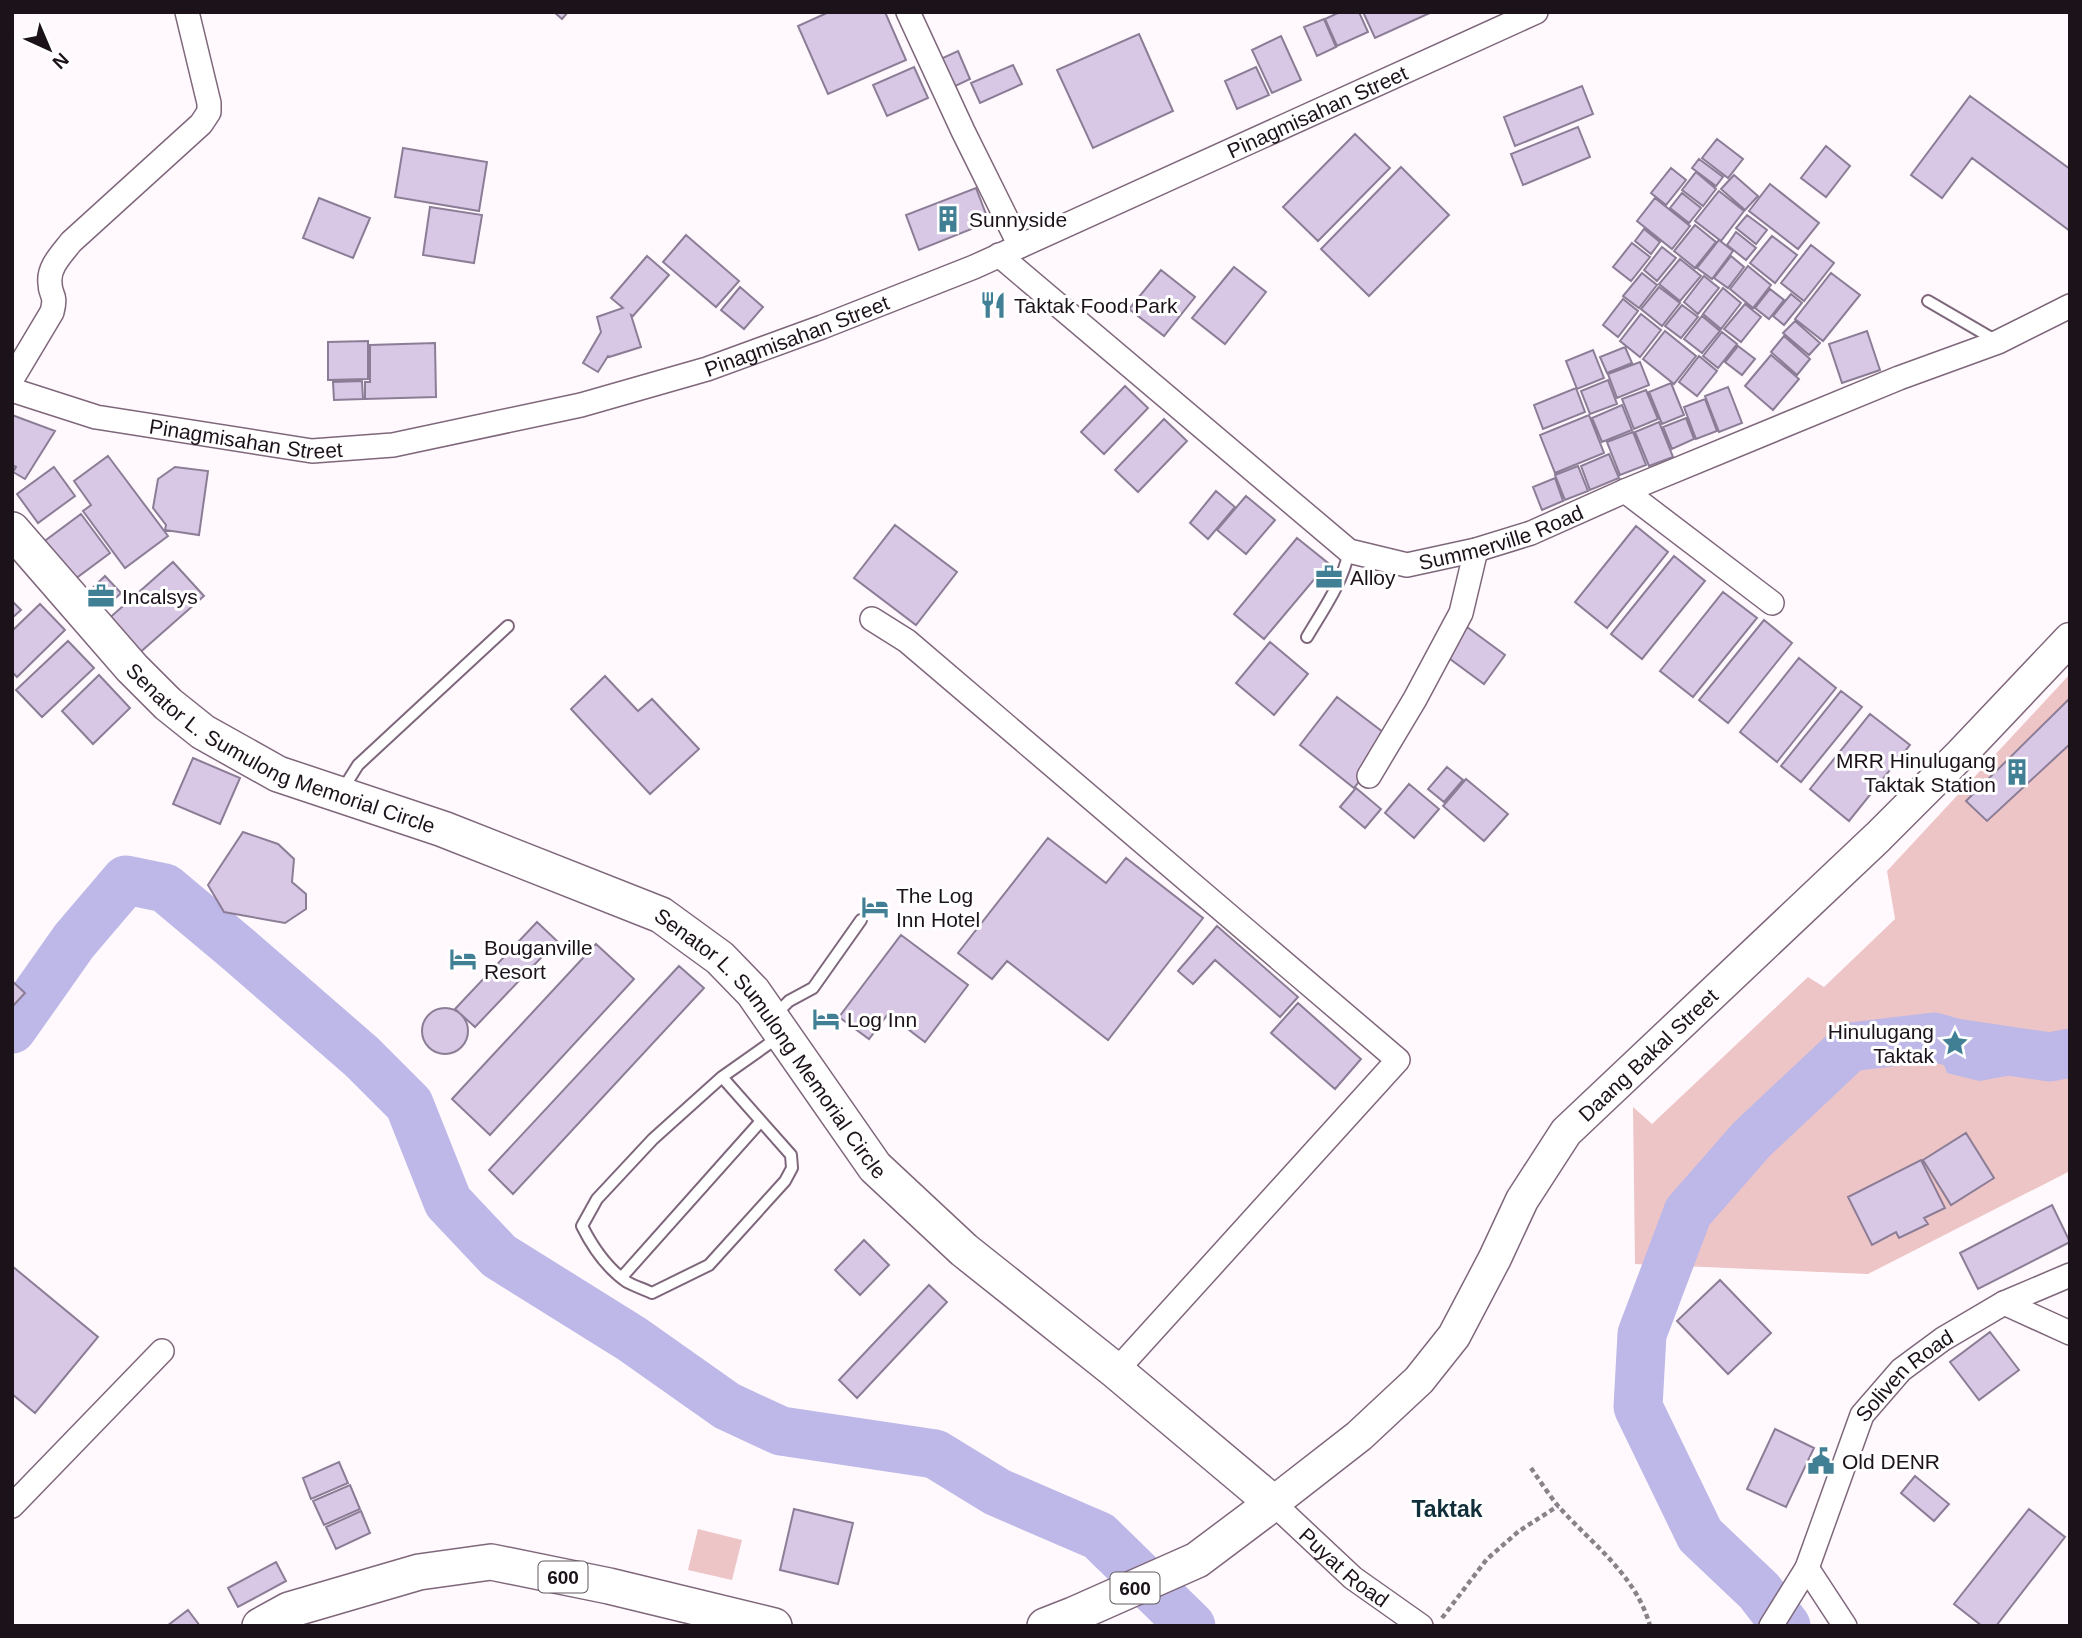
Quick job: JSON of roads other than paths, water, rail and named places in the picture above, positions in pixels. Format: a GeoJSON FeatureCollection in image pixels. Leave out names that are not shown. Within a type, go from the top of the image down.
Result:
{"type":"FeatureCollection","features":[{"type":"Feature","properties":{"kind":"main road","name":"Senator L. Sumulong Memorial Circle"},"geometry":{"type":"LineString","coordinates":[[12,530],[132,668],[167,704],[203,732],[278,774],[443,829],[661,915],[720,958],[753,992],[875,1167],[964,1250],[1116,1371],[1273,1503]]}},
{"type":"Feature","properties":{"kind":"main road","name":"600"},"geometry":{"type":"LineString","coordinates":[[1059,1621],[1197,1560],[1273,1503]]}},
{"type":"Feature","properties":{"kind":"main road","name":"600"},"geometry":{"type":"LineString","coordinates":[[260,1626],[289,1610],[419,1572],[491,1562],[610,1586],[774,1626]]}},
{"type":"Feature","properties":{"kind":"main road","name":"600"},"geometry":{"type":"LineString","coordinates":[[302,1626],[352,1592]]}},
{"type":"Feature","properties":{"kind":"street"},"geometry":{"type":"LineString","coordinates":[[12,379],[52,312],[55,299],[49,283],[54,264],[71,242],[201,124],[209,112],[187,12]]}},
{"type":"Feature","properties":{"kind":"street"},"geometry":{"type":"LineString","coordinates":[[908,12],[963,131],[1009,251]]}},
{"type":"Feature","properties":{"kind":"street","name":"Pinagmisahan Street"},"geometry":{"type":"LineString","coordinates":[[12,390],[96,417],[312,451],[393,445],[581,405],[707,369],[821,327],[1009,251],[1521,15]]}},
{"type":"Feature","properties":{"kind":"street","name":"Summerville Road"},"geometry":{"type":"LineString","coordinates":[[1009,251],[1349,551],[1407,565],[1476,550],[1531,533],[1625,491],[1899,378],[1998,342],[2070,306]]}},
{"type":"Feature","properties":{"kind":"street"},"geometry":{"type":"LineString","coordinates":[[1625,491],[1772,603]]}},
{"type":"Feature","properties":{"kind":"street"},"geometry":{"type":"LineString","coordinates":[[1369,776],[1415,699],[1461,613],[1476,550]]}},
{"type":"Feature","properties":{"kind":"street"},"geometry":{"type":"LineString","coordinates":[[872,620],[918,650],[1398,1060],[1116,1371]]}},
{"type":"Feature","properties":{"kind":"street","name":"Daang Bakal Street"},"geometry":{"type":"LineString","coordinates":[[1273,1503],[1359,1436],[1419,1380],[1454,1336],[1522,1200],[1566,1132],[1878,837],[2070,639]]}},
{"type":"Feature","properties":{"kind":"street","name":"Soliven Road"},"geometry":{"type":"LineString","coordinates":[[1771,1626],[1802,1575],[1862,1415],[1901,1370],[1943,1339],[2004,1303],[2070,1276]]}},
{"type":"Feature","properties":{"kind":"street"},"geometry":{"type":"LineString","coordinates":[[2004,1303],[2070,1333]]}},
{"type":"Feature","properties":{"kind":"street"},"geometry":{"type":"LineString","coordinates":[[12,1507],[162,1351]]}},
{"type":"Feature","properties":{"kind":"street","name":"Puyat Road"},"geometry":{"type":"LineString","coordinates":[[1273,1503],[1353,1578],[1421,1626]]}},
{"type":"Feature","properties":{"kind":"street"},"geometry":{"type":"LineString","coordinates":[[1802,1575],[1845,1626]]}},
{"type":"Feature","properties":{"kind":"lane"},"geometry":{"type":"LineString","coordinates":[[1928,301],[1998,342]]}},
{"type":"Feature","properties":{"kind":"lane"},"geometry":{"type":"LineString","coordinates":[[1307,637],[1329,599],[1349,551]]}},
{"type":"Feature","properties":{"kind":"lane"},"geometry":{"type":"LineString","coordinates":[[340,794],[358,765],[508,626]]}},
{"type":"Feature","properties":{"kind":"lane"},"geometry":{"type":"LineString","coordinates":[[722,1077],[791,1155],[792,1168],[785,1181],[709,1265],[652,1293],[628,1283],[592,1245],[582,1226],[597,1199],[653,1139],[777,1026],[789,1001],[813,988],[861,920]]}},
{"type":"Feature","properties":{"kind":"lane"},"geometry":{"type":"LineString","coordinates":[[622,1277],[761,1121]]}},
{"type":"Feature","properties":{"kind":"waterway"},"geometry":{"type":"LineString","coordinates":[[12,1029],[74,941],[126,880],[165,888],[362,1057],[409,1104],[448,1202],[499,1256],[632,1339],[727,1406],[781,1431],[935,1454],[997,1492],[1099,1536],[1191,1626]]}},
{"type":"Feature","properties":{"kind":"waterway"},"geometry":{"type":"LineString","coordinates":[[1786,1626],[1759,1591],[1700,1535],[1638,1407],[1642,1334],[1688,1212],[1752,1139],[1850,1047],[1934,1037],[1955,1043],[2050,1057],[2070,1053]]}},
{"type":"Feature","properties":{"kind":"place","name":"Sunnyside"},"geometry":{"type":"Point","coordinates":[948,219]}},
{"type":"Feature","properties":{"kind":"place","name":"Taktak Food Park"},"geometry":{"type":"Point","coordinates":[993,305]}},
{"type":"Feature","properties":{"kind":"place","name":"Alloy"},"geometry":{"type":"Point","coordinates":[1329,577]}},
{"type":"Feature","properties":{"kind":"place","name":"Incalsys"},"geometry":{"type":"Point","coordinates":[101,596]}},
{"type":"Feature","properties":{"kind":"place","name":"MRR Hinulugang Taktak Station"},"geometry":{"type":"Point","coordinates":[2017,772]}},
{"type":"Feature","properties":{"kind":"place","name":"The Log Inn Hotel"},"geometry":{"type":"Point","coordinates":[875,907]}},
{"type":"Feature","properties":{"kind":"place","name":"Bouganville Resort"},"geometry":{"type":"Point","coordinates":[463,959]}},
{"type":"Feature","properties":{"kind":"place","name":"Log Inn"},"geometry":{"type":"Point","coordinates":[826,1019]}},
{"type":"Feature","properties":{"kind":"place","name":"Hinulugang Taktak"},"geometry":{"type":"Point","coordinates":[1955,1043]}},
{"type":"Feature","properties":{"kind":"place","name":"Old DENR"},"geometry":{"type":"Point","coordinates":[1821,1461]}},
{"type":"Feature","properties":{"kind":"district","name":"Taktak"},"geometry":{"type":"Point","coordinates":[1447,1509]}}]}
